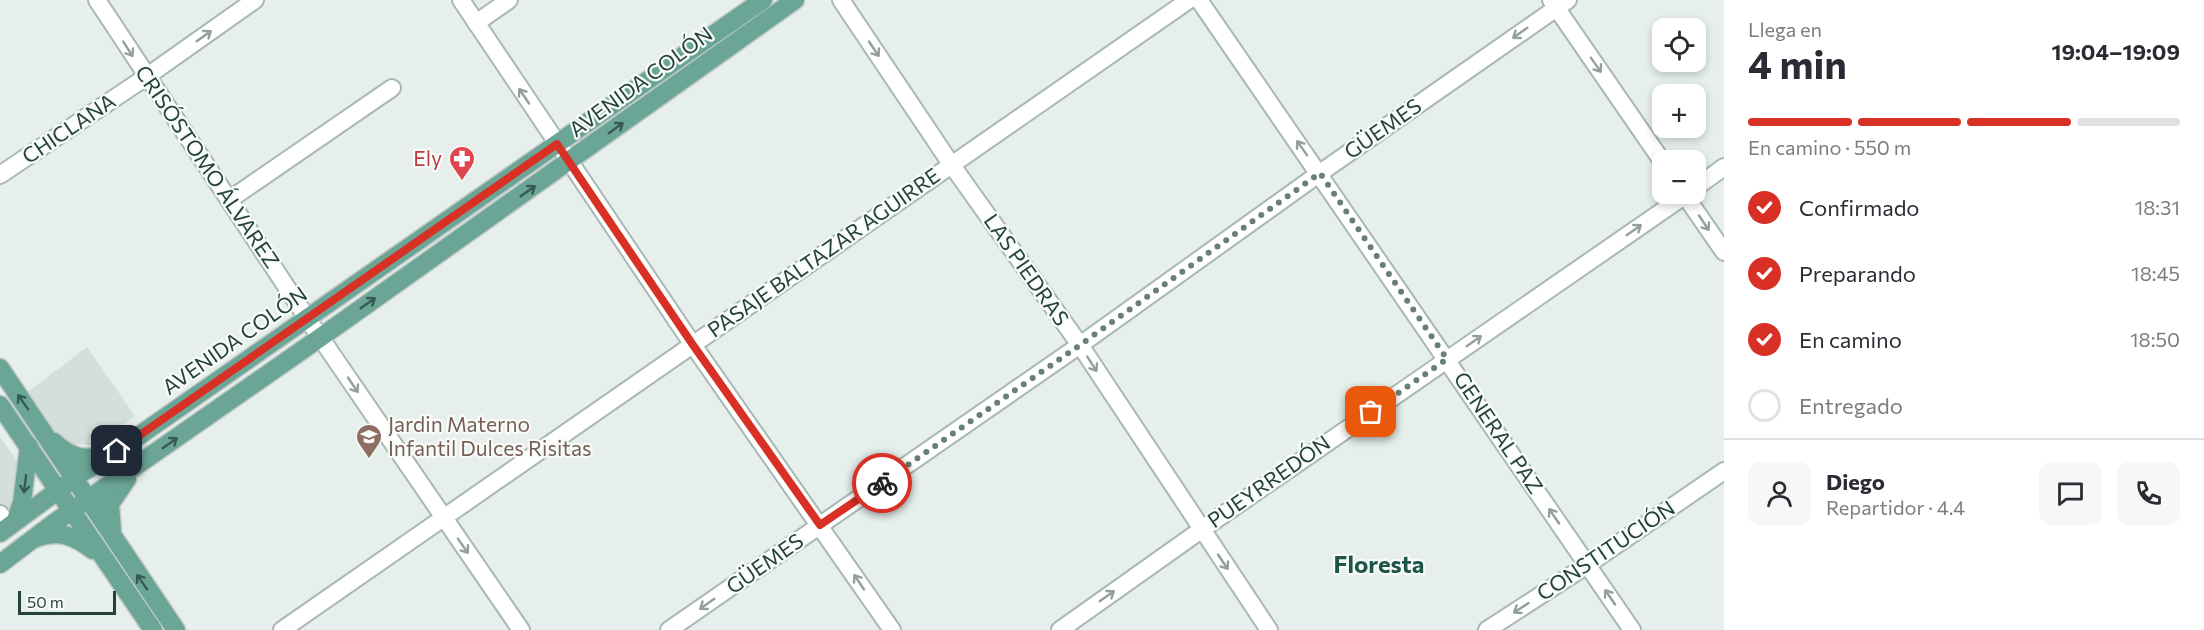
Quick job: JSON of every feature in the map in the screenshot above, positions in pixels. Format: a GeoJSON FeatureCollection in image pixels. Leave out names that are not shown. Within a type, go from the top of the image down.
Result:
{"type":"FeatureCollection","features":[{"type":"Feature","properties":{"kind":"main road","name":"AVENIDA COLÓN"},"geometry":{"type":"LineString","coordinates":[[6,523],[117,451],[763,0]]}},
{"type":"Feature","properties":{"kind":"main road","name":"AVENIDA COLÓN"},"geometry":{"type":"LineString","coordinates":[[0,564],[70,511],[321,337],[795,0]]}},
{"type":"Feature","properties":{"kind":"main road"},"geometry":{"type":"LineString","coordinates":[[0,369],[176,630]]}},
{"type":"Feature","properties":{"kind":"main road"},"geometry":{"type":"LineString","coordinates":[[0,405],[153,630]]}},
{"type":"Feature","properties":{"kind":"main road"},"geometry":{"type":"LineString","coordinates":[[46,435],[71,455],[86,459],[117,451]]}},
{"type":"Feature","properties":{"kind":"main road"},"geometry":{"type":"LineString","coordinates":[[6,523],[22,502],[29,446]]}},
{"type":"Feature","properties":{"kind":"main road"},"geometry":{"type":"LineString","coordinates":[[114,540],[110,504],[122,484],[142,463]]}},
{"type":"Feature","properties":{"kind":"main road"},"geometry":{"type":"LineString","coordinates":[[28,541],[50,533],[65,535],[81,541],[103,558]]}},
{"type":"Feature","properties":{"kind":"street","name":"CRISÓSTOMO ÁLVAREZ"},"geometry":{"type":"LineString","coordinates":[[97,0],[307,318],[521,630]]}},
{"type":"Feature","properties":{"kind":"street","name":"CHICLANA"},"geometry":{"type":"LineString","coordinates":[[0,175],[146,77],[255,0]]}},
{"type":"Feature","properties":{"kind":"street"},"geometry":{"type":"LineString","coordinates":[[460,0],[693,345],[892,630]]}},
{"type":"Feature","properties":{"kind":"street"},"geometry":{"type":"LineString","coordinates":[[476,23],[509,0]]}},
{"type":"Feature","properties":{"kind":"street","name":"LAS PIEDRAS"},"geometry":{"type":"LineString","coordinates":[[841,0],[951,164],[1080,345],[1269,630]]}},
{"type":"Feature","properties":{"kind":"street","name":"PASAJE BALTAZAR AGUIRRE"},"geometry":{"type":"LineString","coordinates":[[282,630],[1189,0]]}},
{"type":"Feature","properties":{"kind":"street","name":"GENERAL PAZ"},"geometry":{"type":"LineString","coordinates":[[1199,0],[1632,630]]}},
{"type":"Feature","properties":{"kind":"street"},"geometry":{"type":"LineString","coordinates":[[1558,3],[1655,150]]}},
{"type":"Feature","properties":{"kind":"street","name":"GÜEMES"},"geometry":{"type":"LineString","coordinates":[[669,630],[1080,345],[1558,3]]}},
{"type":"Feature","properties":{"kind":"street"},"geometry":{"type":"LineString","coordinates":[[229,200],[392,88]]}},
{"type":"Feature","properties":{"kind":"street","name":"PUEYRREDÓN"},"geometry":{"type":"LineString","coordinates":[[1706,180],[1724,167]]}},
{"type":"Feature","properties":{"kind":"street","name":"PUEYRREDÓN"},"geometry":{"type":"LineString","coordinates":[[1060,630],[1671,204]]}},
{"type":"Feature","properties":{"kind":"street"},"geometry":{"type":"LineString","coordinates":[[1695,204],[1724,252]]}},
{"type":"Feature","properties":{"kind":"street","name":"CONSTITUCIÓN"},"geometry":{"type":"LineString","coordinates":[[1486,630],[1587,565],[1724,471]]}},
{"type":"Feature","properties":{"kind":"shaded area"},"geometry":{"type":"Polygon","coordinates":[[[87,347],[135,416],[92,445],[57,443],[25,394],[87,347]]]}},
{"type":"Feature","properties":{"kind":"shaded area"},"geometry":{"type":"Polygon","coordinates":[[[0,437],[24,471],[12,506],[0,515],[0,437]]]}},
{"type":"Feature","properties":{"kind":"way so far"},"geometry":{"type":"LineString","coordinates":[[882,483],[1320,173],[1447,359],[1371,412]]}},
{"type":"Feature","properties":{"kind":"place","name":"Ely"},"geometry":{"type":"Point","coordinates":[462,182]}},
{"type":"Feature","properties":{"kind":"place","name":"Jardin Materno Infantil Dulces Risitas"},"geometry":{"type":"Point","coordinates":[369,460]}},
{"type":"Feature","properties":{"kind":"district","name":"Floresta"},"geometry":{"type":"Point","coordinates":[1379,565]}},
{"type":"Feature","properties":{"kind":"route"},"geometry":{"type":"LineString","coordinates":[[117,451],[557,144],[693,345],[820,525],[882,483]]}}]}
